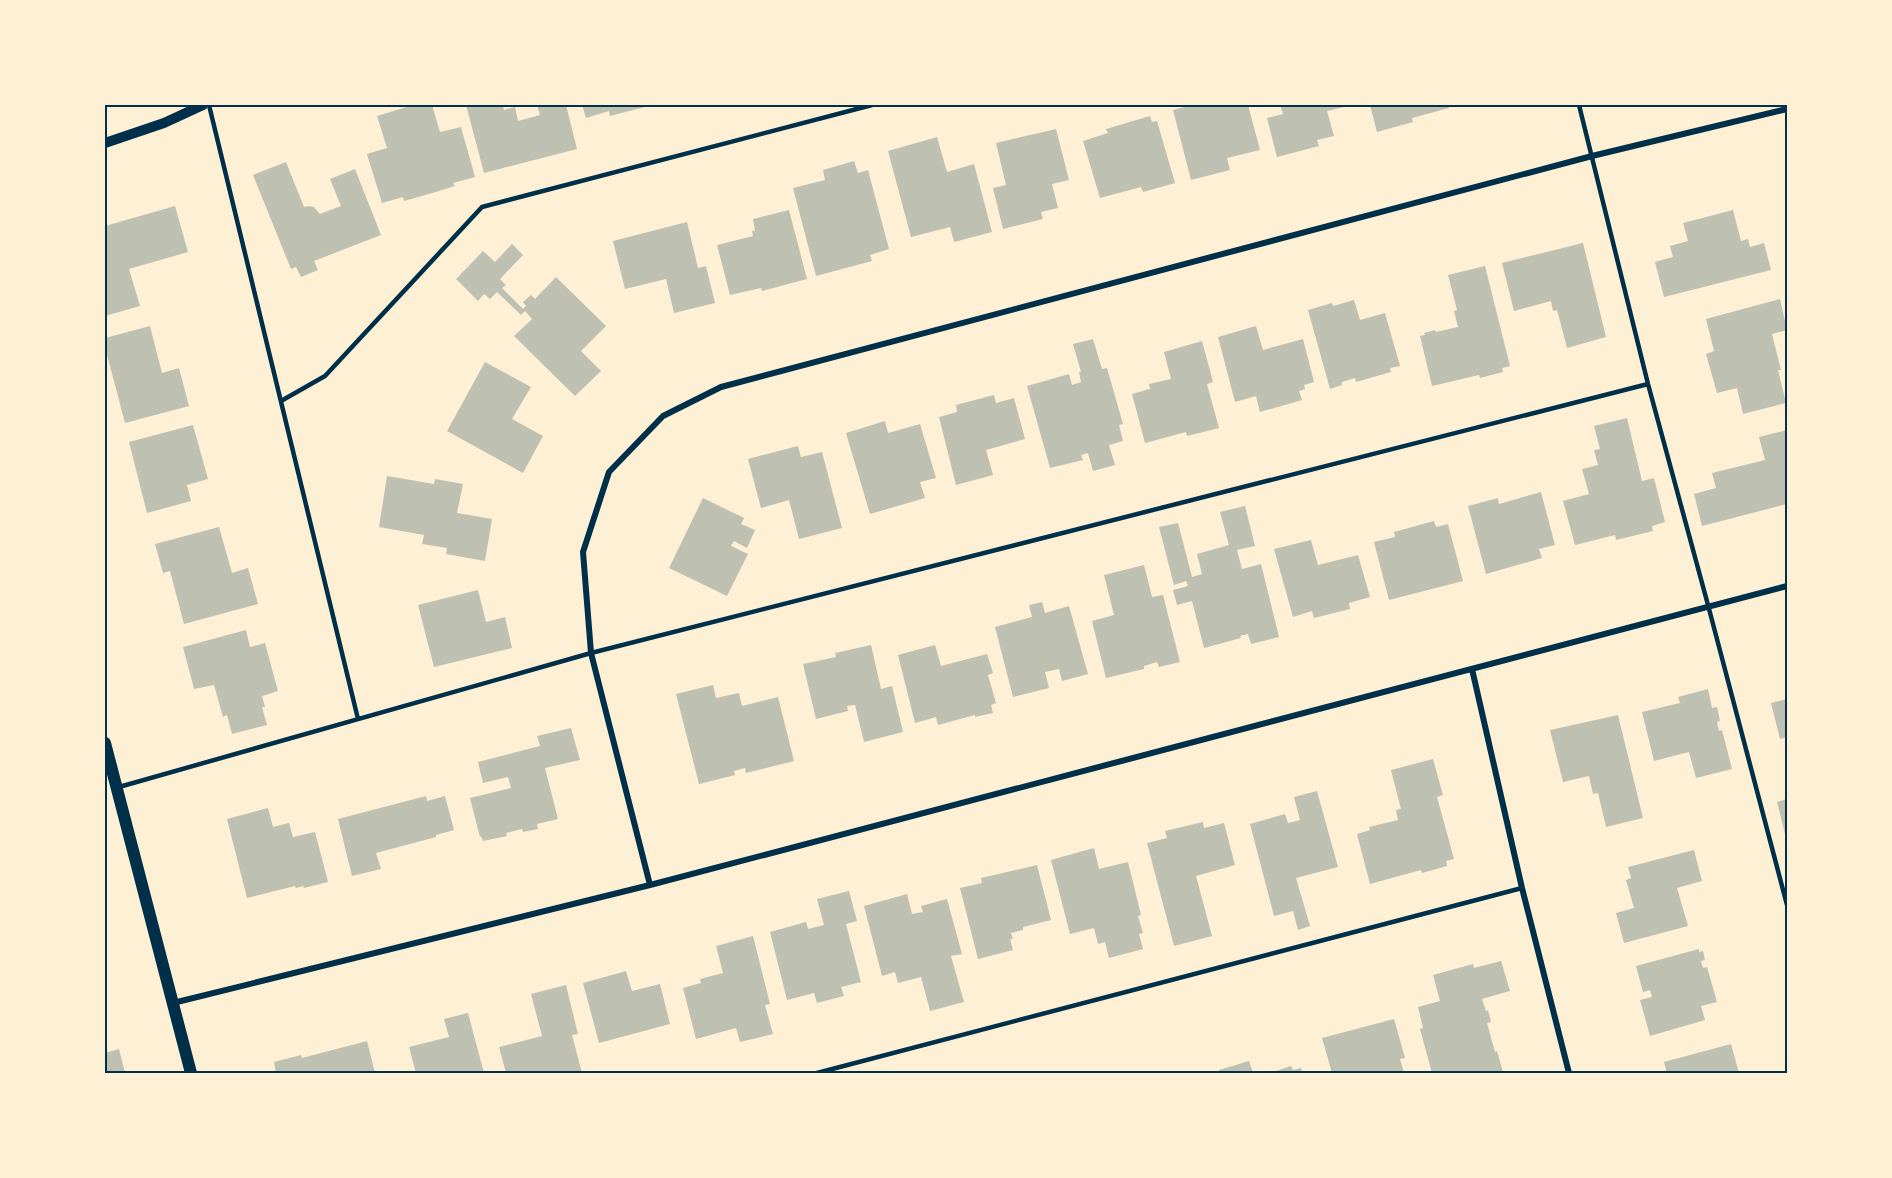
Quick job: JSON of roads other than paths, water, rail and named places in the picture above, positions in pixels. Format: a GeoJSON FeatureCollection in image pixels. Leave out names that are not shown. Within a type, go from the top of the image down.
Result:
{"type":"FeatureCollection","features":[{"type":"Feature","properties":{"kind":"main road"},"geometry":{"type":"LineString","coordinates":[[105,743],[191,1073]]}},
{"type":"Feature","properties":{"kind":"street"},"geometry":{"type":"LineString","coordinates":[[105,143],[164,123],[203,105]]}},
{"type":"Feature","properties":{"kind":"street"},"geometry":{"type":"LineString","coordinates":[[650,885],[591,653],[583,552],[609,472],[663,416],[721,387],[1592,156],[1787,109]]}},
{"type":"Feature","properties":{"kind":"street"},"geometry":{"type":"LineString","coordinates":[[172,1004],[650,885],[1787,586]]}},
{"type":"Feature","properties":{"kind":"street"},"geometry":{"type":"LineString","coordinates":[[1472,669],[1522,888],[1569,1073]]}},
{"type":"Feature","properties":{"kind":"lane"},"geometry":{"type":"LineString","coordinates":[[208,105],[358,719]]}},
{"type":"Feature","properties":{"kind":"lane"},"geometry":{"type":"LineString","coordinates":[[281,401],[325,376],[482,207],[872,105]]}},
{"type":"Feature","properties":{"kind":"lane"},"geometry":{"type":"LineString","coordinates":[[1579,105],[1648,384],[1787,905]]}},
{"type":"Feature","properties":{"kind":"lane"},"geometry":{"type":"LineString","coordinates":[[116,788],[591,653],[1648,384]]}},
{"type":"Feature","properties":{"kind":"lane"},"geometry":{"type":"LineString","coordinates":[[817,1073],[1522,888]]}}]}
